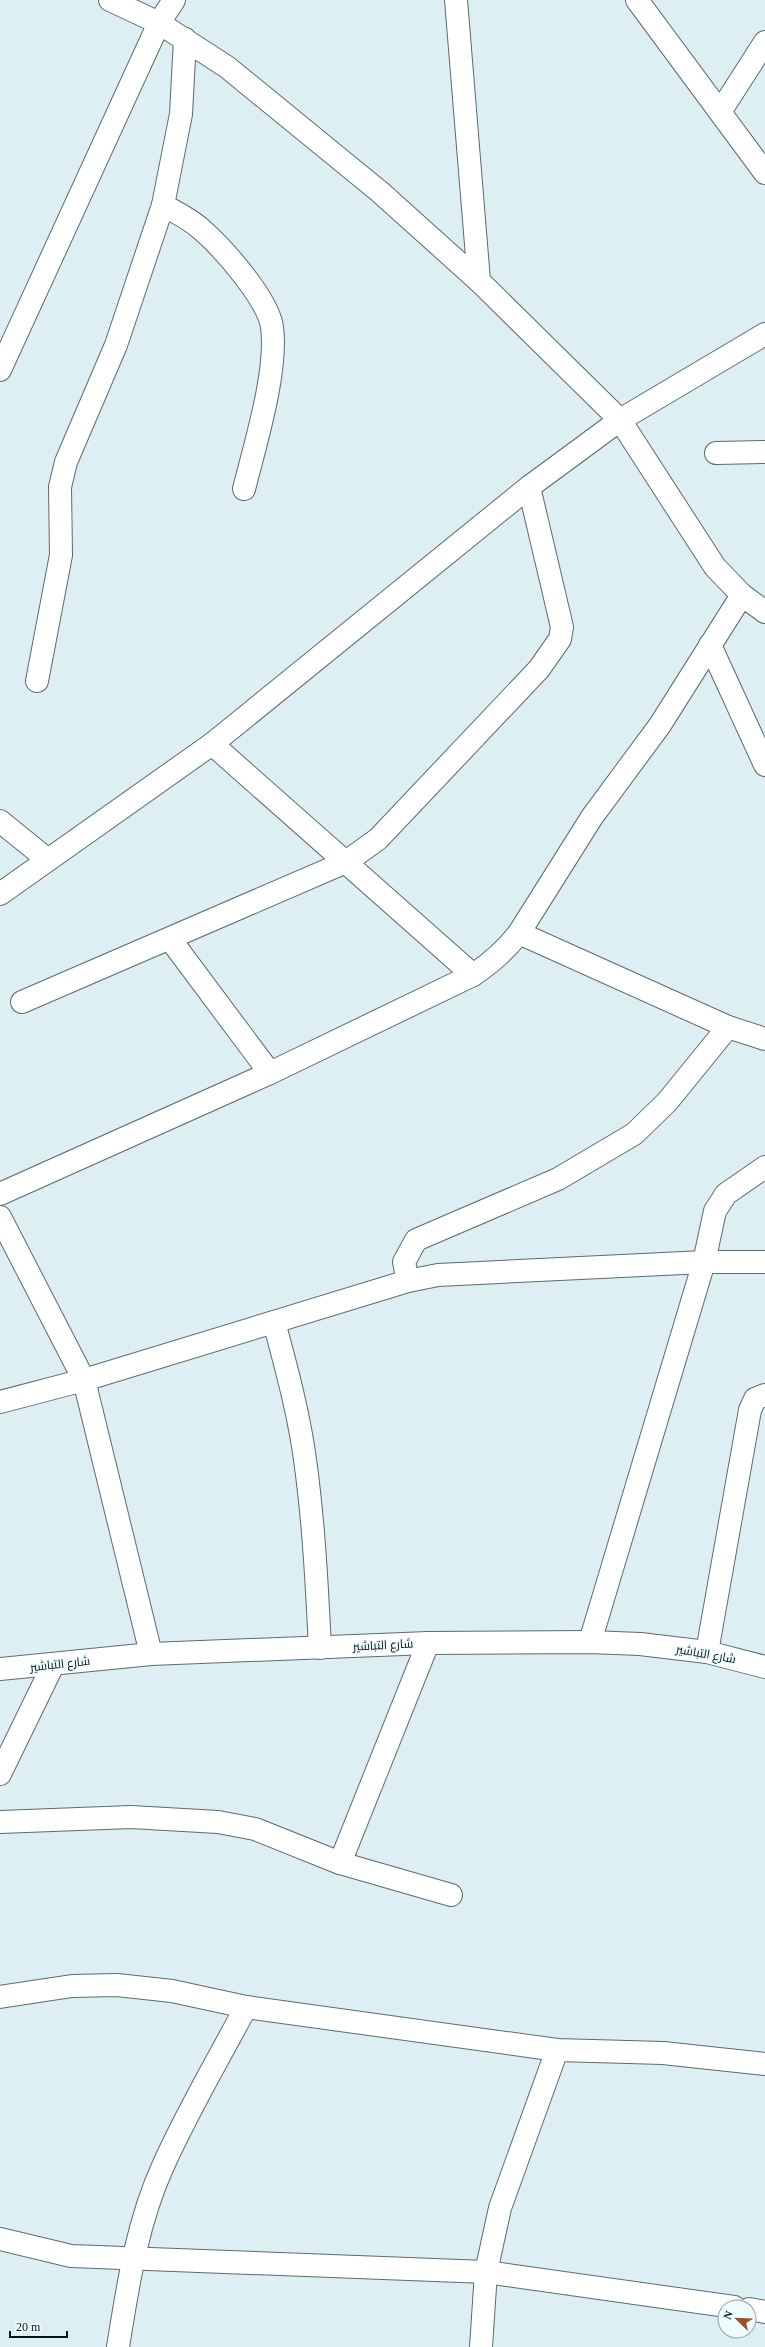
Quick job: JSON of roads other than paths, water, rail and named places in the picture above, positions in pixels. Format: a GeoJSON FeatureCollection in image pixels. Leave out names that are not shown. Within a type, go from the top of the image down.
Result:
{"type":"FeatureCollection","features":[{"type":"Feature","properties":{"kind":"street"},"geometry":{"type":"LineString","coordinates":[[110,0],[159,23],[227,66],[323,144],[479,281],[620,420],[715,568],[742,595],[765,612]]}},
{"type":"Feature","properties":{"kind":"street"},"geometry":{"type":"LineString","coordinates":[[0,370],[159,23],[174,0]]}},
{"type":"Feature","properties":{"kind":"street"},"geometry":{"type":"LineString","coordinates":[[456,0],[479,281]]}},
{"type":"Feature","properties":{"kind":"street"},"geometry":{"type":"LineString","coordinates":[[637,0],[765,173]]}},
{"type":"Feature","properties":{"kind":"street"},"geometry":{"type":"LineString","coordinates":[[37,681],[61,555],[59,504],[60,487],[66,462],[116,345],[163,205],[181,114],[185,39]]}},
{"type":"Feature","properties":{"kind":"street"},"geometry":{"type":"LineString","coordinates":[[720,112],[765,42]]}},
{"type":"Feature","properties":{"kind":"street"},"geometry":{"type":"LineString","coordinates":[[163,205],[201,228],[241,271],[270,318],[272,350],[269,380],[244,489]]}},
{"type":"Feature","properties":{"kind":"street"},"geometry":{"type":"LineString","coordinates":[[0,894],[212,744],[529,487],[620,420],[765,334]]}},
{"type":"Feature","properties":{"kind":"street"},"geometry":{"type":"LineString","coordinates":[[716,453],[765,452]]}},
{"type":"Feature","properties":{"kind":"street"},"geometry":{"type":"LineString","coordinates":[[22,1002],[346,862],[378,839],[539,669],[560,639],[562,627],[529,487]]}},
{"type":"Feature","properties":{"kind":"street"},"geometry":{"type":"LineString","coordinates":[[0,1194],[270,1073],[473,975],[506,950],[519,933],[592,817],[660,725],[742,595]]}},
{"type":"Feature","properties":{"kind":"street"},"geometry":{"type":"LineString","coordinates":[[710,645],[765,765]]}},
{"type":"Feature","properties":{"kind":"street"},"geometry":{"type":"LineString","coordinates":[[212,744],[473,975]]}},
{"type":"Feature","properties":{"kind":"street"},"geometry":{"type":"LineString","coordinates":[[0,821],[48,860]]}},
{"type":"Feature","properties":{"kind":"street"},"geometry":{"type":"LineString","coordinates":[[519,933],[728,1027],[765,1040]]}},
{"type":"Feature","properties":{"kind":"street"},"geometry":{"type":"LineString","coordinates":[[170,939],[270,1073]]}},
{"type":"Feature","properties":{"kind":"street"},"geometry":{"type":"LineString","coordinates":[[408,1281],[404,1262],[410,1247],[416,1240],[558,1179],[634,1134],[667,1102],[728,1027]]}},
{"type":"Feature","properties":{"kind":"street"},"geometry":{"type":"LineString","coordinates":[[590,1642],[704,1262],[715,1211],[726,1194],[765,1167]]}},
{"type":"Feature","properties":{"kind":"street"},"geometry":{"type":"LineString","coordinates":[[0,1217],[84,1380],[151,1654]]}},
{"type":"Feature","properties":{"kind":"street"},"geometry":{"type":"LineString","coordinates":[[0,1402],[84,1380],[408,1281],[461,1272],[704,1262],[765,1262]]}},
{"type":"Feature","properties":{"kind":"street"},"geometry":{"type":"LineString","coordinates":[[274,1322],[299,1421],[306,1467],[315,1562],[320,1648]]}},
{"type":"Feature","properties":{"kind":"street"},"geometry":{"type":"LineString","coordinates":[[707,1652],[750,1410],[755,1399],[765,1394]]}},
{"type":"Feature","properties":{"kind":"street","name":"شارع التباشير"},"geometry":{"type":"LineString","coordinates":[[0,1669],[53,1665],[151,1654],[428,1643],[590,1642],[640,1644],[707,1652],[765,1666]]}},
{"type":"Feature","properties":{"kind":"street"},"geometry":{"type":"LineString","coordinates":[[340,1863],[428,1643]]}},
{"type":"Feature","properties":{"kind":"street"},"geometry":{"type":"LineString","coordinates":[[0,1774],[53,1665]]}},
{"type":"Feature","properties":{"kind":"street"},"geometry":{"type":"LineString","coordinates":[[0,1822],[131,1817],[218,1822],[255,1829],[340,1863],[451,1894]]}},
{"type":"Feature","properties":{"kind":"street"},"geometry":{"type":"LineString","coordinates":[[0,1997],[72,1986],[117,1985],[172,1991],[246,2007],[557,2050],[663,2053],[765,2064]]}},
{"type":"Feature","properties":{"kind":"street"},"geometry":{"type":"LineString","coordinates":[[118,2347],[132,2260],[146,2211],[163,2166],[246,2007]]}},
{"type":"Feature","properties":{"kind":"street"},"geometry":{"type":"LineString","coordinates":[[481,2347],[486,2272],[500,2208],[557,2050]]}},
{"type":"Feature","properties":{"kind":"street"},"geometry":{"type":"LineString","coordinates":[[0,2239],[71,2256],[132,2260],[486,2272],[717,2305]]}}]}
